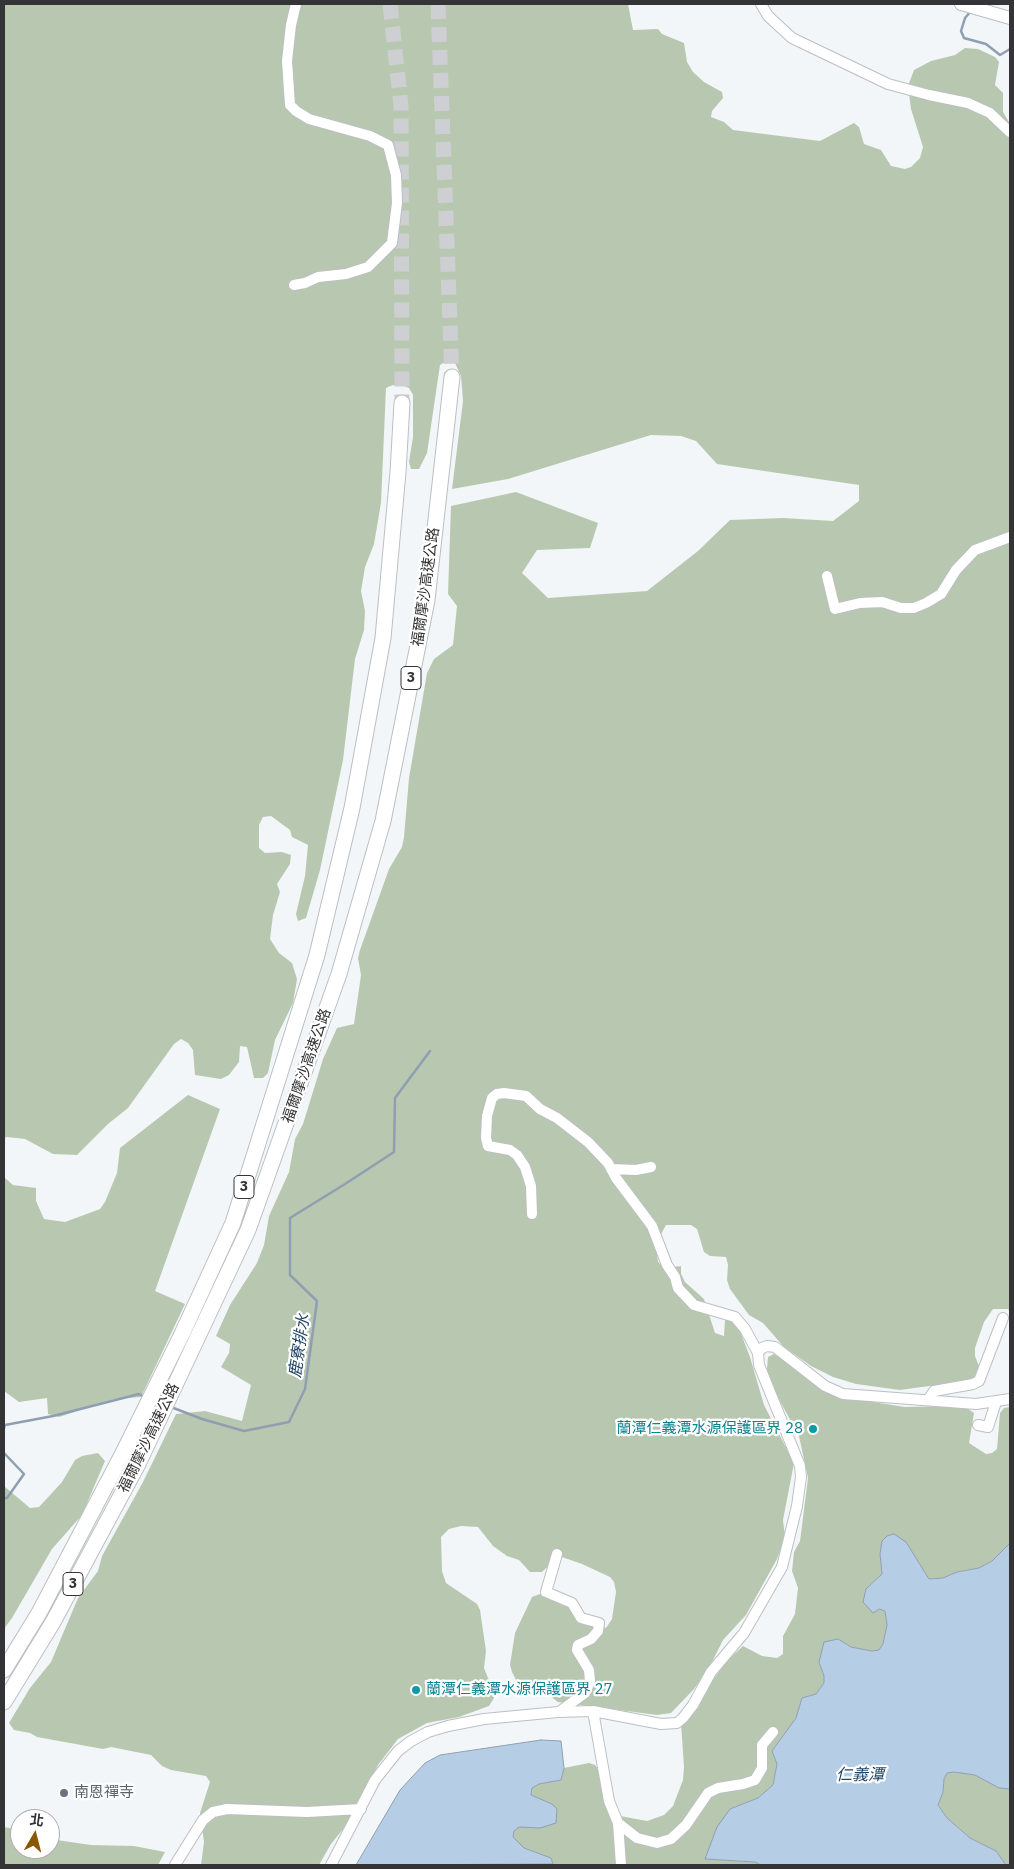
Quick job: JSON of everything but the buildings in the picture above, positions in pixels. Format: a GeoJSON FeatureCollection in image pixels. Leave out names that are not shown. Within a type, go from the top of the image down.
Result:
{"type":"FeatureCollection","features":[{"type":"Feature","properties":{"kind":"highway","name":"福爾摩沙高速公路"},"geometry":{"type":"LineString","coordinates":[[4,1702],[53,1622],[138,1464],[248,1230],[309,1063],[339,974],[383,821],[427,600],[452,377]]}},
{"type":"Feature","properties":{"kind":"highway","name":"福爾摩沙高速公路"},"geometry":{"type":"LineString","coordinates":[[4,1670],[39,1613],[122,1455],[182,1334],[232,1223],[317,955],[352,808],[383,638],[398,472],[402,403]]}},
{"type":"Feature","properties":{"kind":"main road"},"geometry":{"type":"LineString","coordinates":[[970,6],[1010,18]]}},
{"type":"Feature","properties":{"kind":"street"},"geometry":{"type":"LineString","coordinates":[[294,285],[305,283],[318,277],[346,274],[368,267],[392,243],[397,203],[396,175],[388,146],[370,136],[309,119],[290,105],[287,62],[291,25],[296,4]]}},
{"type":"Feature","properties":{"kind":"street"},"geometry":{"type":"LineString","coordinates":[[761,4],[768,16],[792,38],[888,84],[968,104],[990,113],[1010,132]]}},
{"type":"Feature","properties":{"kind":"street"},"geometry":{"type":"LineString","coordinates":[[827,576],[835,610],[860,603],[882,602],[901,608],[914,608],[926,604],[941,594],[956,570],[975,550],[1010,537]]}},
{"type":"Feature","properties":{"kind":"street"},"geometry":{"type":"LineString","coordinates":[[331,1865],[376,1780],[398,1751],[410,1741],[428,1732],[484,1719],[558,1712],[593,1711],[661,1724],[677,1723],[693,1705],[711,1672],[744,1633],[782,1567],[797,1506],[801,1478],[800,1466],[759,1365],[758,1354],[744,1329],[735,1317],[694,1305],[678,1288],[675,1277],[667,1266],[652,1226],[616,1178],[608,1163],[588,1142],[557,1118],[540,1109],[526,1096],[497,1094],[492,1098],[487,1116],[486,1138],[488,1146],[510,1150],[517,1155],[525,1167],[531,1186],[532,1214]]}},
{"type":"Feature","properties":{"kind":"street"},"geometry":{"type":"LineString","coordinates":[[611,1169],[636,1170],[651,1167]]}},
{"type":"Feature","properties":{"kind":"street"},"geometry":{"type":"LineString","coordinates":[[928,1400],[934,1391],[973,1384],[979,1381],[1003,1318]]}},
{"type":"Feature","properties":{"kind":"street"},"geometry":{"type":"LineString","coordinates":[[758,1354],[762,1348],[767,1346],[775,1347],[825,1386],[844,1394],[976,1404],[1010,1399]]}},
{"type":"Feature","properties":{"kind":"street"},"geometry":{"type":"LineString","coordinates":[[978,1424],[988,1427],[996,1402]]}},
{"type":"Feature","properties":{"kind":"street"},"geometry":{"type":"LineString","coordinates":[[557,1554],[546,1592],[572,1603],[581,1618],[598,1623],[598,1631],[592,1639],[578,1645],[577,1650],[588,1670],[590,1681],[588,1687],[585,1692],[558,1712]]}},
{"type":"Feature","properties":{"kind":"street"},"geometry":{"type":"LineString","coordinates":[[593,1711],[609,1801],[618,1823],[621,1865]]}},
{"type":"Feature","properties":{"kind":"street"},"geometry":{"type":"LineString","coordinates":[[618,1823],[637,1838],[657,1843],[671,1839],[686,1825],[708,1793],[718,1788],[755,1780],[762,1768],[762,1745],[773,1732]]}},
{"type":"Feature","properties":{"kind":"street"},"geometry":{"type":"LineString","coordinates":[[175,1865],[203,1820],[213,1812],[227,1809],[307,1812],[361,1809]]}},
{"type":"Feature","properties":{"kind":"green space"},"geometry":{"type":"Polygon","coordinates":[[[4,4],[628,4],[633,30],[658,29],[662,34],[684,43],[687,62],[693,72],[704,82],[722,92],[723,98],[712,111],[711,117],[724,122],[733,130],[820,141],[854,123],[859,127],[864,144],[881,150],[891,166],[905,169],[911,167],[920,158],[923,147],[911,109],[908,86],[914,70],[931,61],[955,55],[965,48],[978,49],[995,57],[999,62],[995,85],[1003,93],[1003,112],[1010,124],[1010,1312],[1008,1309],[993,1309],[984,1322],[975,1348],[975,1356],[981,1371],[980,1379],[900,1390],[856,1384],[833,1377],[811,1366],[784,1347],[763,1323],[749,1315],[730,1289],[727,1280],[728,1265],[726,1257],[710,1256],[704,1252],[697,1229],[691,1225],[666,1225],[659,1238],[658,1262],[665,1268],[681,1266],[681,1274],[685,1282],[704,1299],[715,1333],[724,1336],[725,1320],[729,1313],[735,1318],[750,1357],[764,1405],[794,1463],[783,1520],[785,1537],[777,1559],[746,1615],[723,1640],[709,1668],[694,1689],[671,1713],[657,1715],[558,1702],[539,1688],[516,1680],[512,1672],[510,1665],[515,1633],[532,1597],[540,1594],[563,1600],[575,1612],[606,1628],[612,1619],[616,1592],[614,1582],[610,1577],[559,1556],[542,1572],[530,1572],[519,1560],[507,1556],[493,1546],[478,1527],[461,1526],[449,1529],[441,1537],[442,1571],[446,1583],[477,1604],[480,1610],[486,1651],[484,1668],[493,1690],[494,1698],[489,1706],[459,1717],[427,1723],[398,1739],[378,1765],[351,1819],[331,1844],[319,1865],[201,1865],[204,1842],[200,1813],[210,1782],[206,1776],[171,1770],[162,1766],[151,1755],[111,1747],[103,1749],[37,1737],[30,1733],[14,1730],[9,1723],[30,1688],[51,1662],[78,1598],[98,1571],[102,1556],[143,1482],[176,1414],[205,1411],[242,1421],[251,1385],[221,1367],[229,1353],[230,1344],[216,1336],[230,1305],[257,1263],[264,1245],[269,1216],[289,1172],[295,1139],[303,1124],[323,1059],[337,1028],[354,1024],[361,975],[358,958],[360,950],[389,869],[402,847],[409,778],[427,673],[434,659],[453,645],[457,606],[448,594],[451,506],[516,492],[598,523],[590,548],[537,550],[522,573],[548,598],[647,591],[698,551],[730,520],[783,518],[833,521],[859,501],[859,485],[717,464],[696,441],[681,436],[651,435],[508,479],[452,489],[463,401],[461,376],[454,361],[447,361],[440,365],[427,453],[419,469],[411,469],[409,462],[413,437],[413,395],[409,388],[402,385],[393,385],[386,388],[381,503],[374,544],[365,567],[361,591],[365,611],[364,630],[355,659],[343,760],[320,870],[306,918],[298,921],[296,914],[305,876],[308,845],[292,837],[290,830],[271,816],[263,817],[259,825],[259,848],[265,853],[282,852],[291,855],[290,864],[277,884],[280,892],[273,915],[270,939],[279,953],[292,963],[297,979],[293,1003],[275,1040],[268,1073],[263,1078],[254,1078],[247,1047],[240,1046],[239,1062],[229,1075],[221,1079],[195,1075],[193,1050],[188,1043],[181,1039],[174,1044],[128,1108],[108,1124],[77,1155],[53,1154],[25,1139],[4,1138],[4,4]]]}},
{"type":"Feature","properties":{"kind":"green space"},"geometry":{"type":"Polygon","coordinates":[[[188,1095],[220,1109],[155,1291],[185,1304],[141,1397],[115,1399],[59,1417],[48,1414],[47,1398],[19,1402],[4,1391],[4,1177],[13,1185],[36,1188],[36,1201],[44,1219],[65,1222],[100,1209],[105,1202],[117,1173],[120,1148],[188,1095]]]}},
{"type":"Feature","properties":{"kind":"green space"},"geometry":{"type":"Polygon","coordinates":[[[774,1354],[819,1383],[854,1399],[905,1407],[955,1406],[968,1409],[974,1413],[969,1443],[986,1454],[992,1453],[997,1449],[1000,1413],[1004,1408],[1010,1407],[1010,1543],[992,1561],[979,1568],[957,1572],[943,1578],[929,1579],[906,1542],[880,1554],[882,1574],[866,1589],[878,1609],[885,1611],[887,1625],[883,1644],[879,1650],[872,1651],[851,1647],[838,1639],[819,1662],[824,1676],[824,1683],[816,1694],[802,1698],[796,1718],[772,1751],[777,1764],[773,1785],[758,1798],[730,1809],[706,1859],[755,1862],[761,1865],[549,1865],[553,1864],[551,1858],[524,1848],[513,1838],[514,1831],[519,1826],[540,1828],[552,1804],[531,1795],[532,1788],[539,1784],[561,1780],[564,1768],[589,1763],[595,1765],[599,1770],[620,1816],[647,1821],[664,1815],[673,1806],[683,1780],[681,1723],[701,1695],[729,1659],[743,1646],[762,1656],[777,1658],[783,1654],[783,1636],[795,1614],[798,1588],[792,1571],[794,1552],[800,1541],[808,1478],[799,1436],[769,1381],[768,1357],[774,1354]]]}},
{"type":"Feature","properties":{"kind":"green space"},"geometry":{"type":"Polygon","coordinates":[[[98,1453],[105,1461],[82,1515],[52,1549],[4,1629],[4,1486],[30,1508],[39,1507],[62,1482],[75,1460],[82,1456],[98,1453]]]}},
{"type":"Feature","properties":{"kind":"green space"},"geometry":{"type":"Polygon","coordinates":[[[947,1773],[975,1775],[999,1788],[1010,1789],[1010,1865],[1006,1865],[996,1851],[970,1838],[947,1818],[938,1805],[943,1792],[944,1779],[947,1773]]]}},
{"type":"Feature","properties":{"kind":"green space"},"geometry":{"type":"Polygon","coordinates":[[[4,1827],[10,1828],[10,1859],[60,1859],[60,1840],[91,1845],[134,1846],[165,1852],[158,1865],[4,1865],[4,1827]]]}},
{"type":"Feature","properties":{"kind":"water","name":"仁義潭"},"geometry":{"type":"Polygon","coordinates":[[[894,1534],[906,1542],[929,1579],[943,1578],[957,1572],[979,1568],[992,1561],[1010,1543],[1010,1789],[999,1788],[975,1775],[947,1773],[938,1805],[947,1818],[970,1838],[996,1851],[1006,1865],[761,1865],[755,1862],[705,1859],[717,1827],[730,1809],[758,1798],[773,1785],[777,1764],[772,1751],[796,1718],[802,1698],[816,1694],[824,1683],[824,1676],[819,1662],[824,1642],[838,1639],[851,1647],[872,1651],[879,1650],[883,1644],[887,1625],[885,1611],[879,1609],[873,1613],[863,1602],[866,1589],[882,1574],[880,1554],[882,1541],[887,1536],[894,1534]]]}},
{"type":"Feature","properties":{"kind":"water"},"geometry":{"type":"Polygon","coordinates":[[[541,1740],[561,1741],[564,1768],[561,1780],[539,1784],[532,1788],[531,1795],[552,1804],[557,1809],[556,1823],[540,1828],[519,1827],[514,1831],[513,1837],[524,1848],[551,1858],[553,1864],[356,1865],[400,1790],[425,1763],[440,1755],[541,1740]]]}},
{"type":"Feature","properties":{"kind":"waterway"},"geometry":{"type":"LineString","coordinates":[[971,11],[965,18],[961,31],[964,38],[986,44],[1000,55],[1010,49]]}},
{"type":"Feature","properties":{"kind":"waterway","name":"鹿寮排水"},"geometry":{"type":"LineString","coordinates":[[171,1407],[202,1419],[244,1431],[289,1422],[305,1389],[317,1301],[290,1275],[290,1218],[394,1152],[395,1098],[430,1051]]}},
{"type":"Feature","properties":{"kind":"waterway","name":"鹿寮排水"},"geometry":{"type":"LineString","coordinates":[[4,1428],[5,1425],[53,1416],[139,1394],[145,1397]]}},
{"type":"Feature","properties":{"kind":"waterway","name":"鹿寮排水"},"geometry":{"type":"LineString","coordinates":[[4,1453],[24,1474],[7,1498],[4,1498]]}},
{"type":"Feature","properties":{"kind":"tunnel"},"geometry":{"type":"LineString","coordinates":[[390,4],[401,106],[402,403]]}},
{"type":"Feature","properties":{"kind":"tunnel"},"geometry":{"type":"LineString","coordinates":[[438,4],[452,377]]}},
{"type":"Feature","properties":{"kind":"place","name":"蘭潭仁義潭水源保護區界 28"},"geometry":{"type":"Point","coordinates":[813,1429]}},
{"type":"Feature","properties":{"kind":"place","name":"蘭潭仁義潭水源保護區界 27"},"geometry":{"type":"Point","coordinates":[416,1690]}},
{"type":"Feature","properties":{"kind":"place","name":"南恩禪寺"},"geometry":{"type":"Point","coordinates":[64,1793]}}]}
